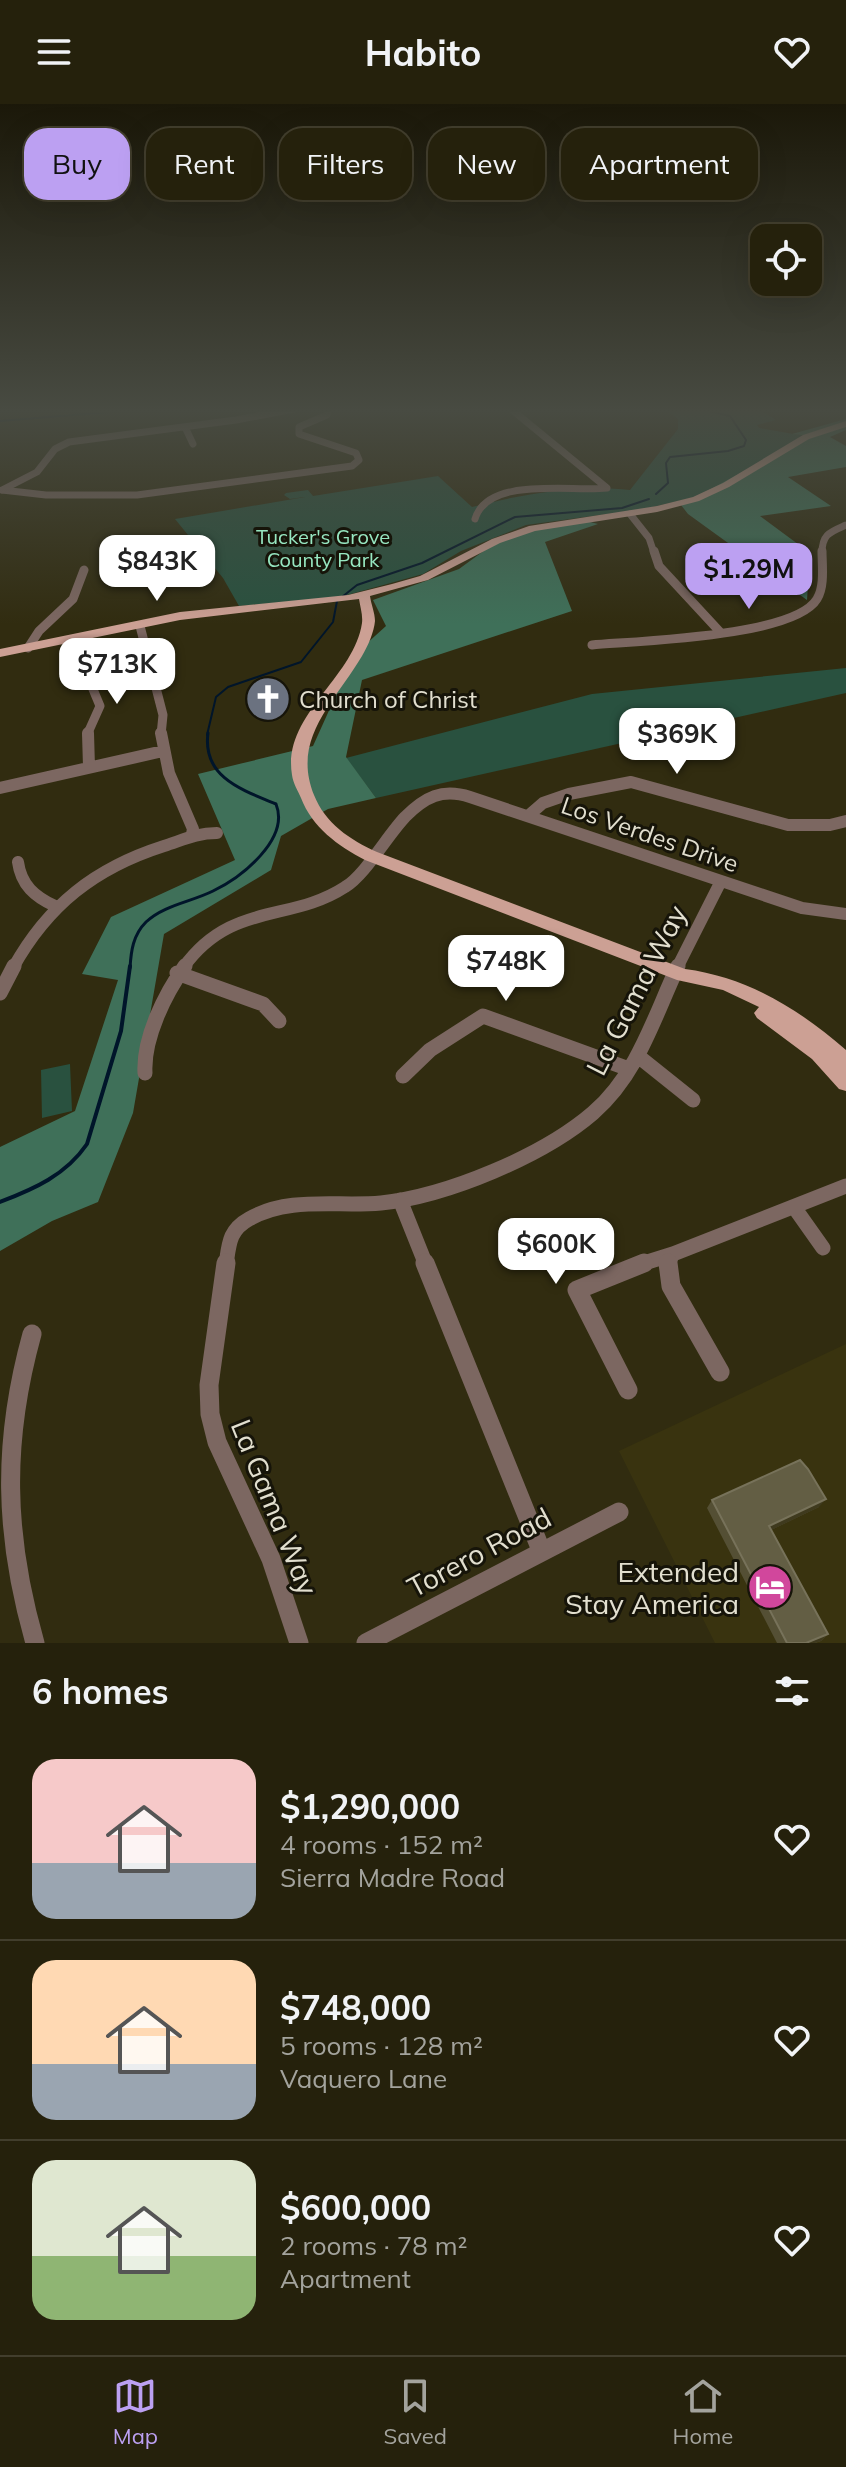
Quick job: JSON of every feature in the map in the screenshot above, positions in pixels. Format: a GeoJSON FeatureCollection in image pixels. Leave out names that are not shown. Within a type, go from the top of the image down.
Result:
{"type":"FeatureCollection","features":[{"type":"Feature","properties":{"kind":"main road"},"geometry":{"type":"LineString","coordinates":[[0,653],[203,613],[356,597],[424,578],[524,530],[680,504],[731,481]]}},
{"type":"Feature","properties":{"kind":"main road"},"geometry":{"type":"LineString","coordinates":[[356,597],[370,611],[367,635],[308,728],[297,763],[307,799],[322,821],[347,843],[371,856],[679,973],[756,998],[805,1027],[846,1061]]}},
{"type":"Feature","properties":{"kind":"main road"},"geometry":{"type":"LineString","coordinates":[[679,973],[690,982],[750,1005],[773,1019],[819,1054],[846,1083]]}},
{"type":"Feature","properties":{"kind":"street"},"geometry":{"type":"LineString","coordinates":[[1,491],[20,481]]}},
{"type":"Feature","properties":{"kind":"street"},"geometry":{"type":"LineString","coordinates":[[1,491],[46,495],[137,495],[242,481]]}},
{"type":"Feature","properties":{"kind":"street"},"geometry":{"type":"LineString","coordinates":[[475,519],[475,510],[480,503],[505,492],[538,489],[585,492],[607,488],[598,481]]}},
{"type":"Feature","properties":{"kind":"street"},"geometry":{"type":"LineString","coordinates":[[630,514],[649,538],[659,566],[721,633]]}},
{"type":"Feature","properties":{"kind":"street"},"geometry":{"type":"LineString","coordinates":[[592,645],[721,633],[787,620],[812,607],[818,598],[822,540],[826,534],[846,525]]}},
{"type":"Feature","properties":{"kind":"street"},"geometry":{"type":"LineString","coordinates":[[28,648],[39,631],[73,599],[84,570]]}},
{"type":"Feature","properties":{"kind":"street"},"geometry":{"type":"LineString","coordinates":[[140,626],[163,715],[159,730],[163,751],[193,829],[192,834]]}},
{"type":"Feature","properties":{"kind":"street"},"geometry":{"type":"LineString","coordinates":[[75,672],[90,682],[100,706],[87,735],[89,767]]}},
{"type":"Feature","properties":{"kind":"street"},"geometry":{"type":"LineString","coordinates":[[0,788],[163,751]]}},
{"type":"Feature","properties":{"kind":"street"},"geometry":{"type":"LineString","coordinates":[[528,816],[543,803],[569,794],[631,782],[788,825],[817,826],[846,821]]}},
{"type":"Feature","properties":{"kind":"street","name":"Los Verdes Drive"},"geometry":{"type":"LineString","coordinates":[[371,856],[421,802],[442,792],[462,794],[802,908],[846,914]]}},
{"type":"Feature","properties":{"kind":"street"},"geometry":{"type":"LineString","coordinates":[[0,993],[26,941],[55,906],[103,871],[146,852],[183,841],[192,834],[217,833]]}},
{"type":"Feature","properties":{"kind":"street"},"geometry":{"type":"LineString","coordinates":[[145,1073],[143,1061],[177,973],[190,956],[235,923],[335,893],[362,872],[371,856]]}},
{"type":"Feature","properties":{"kind":"street"},"geometry":{"type":"LineString","coordinates":[[18,862],[22,884],[55,906]]}},
{"type":"Feature","properties":{"kind":"street","name":"La Gama Way"},"geometry":{"type":"LineString","coordinates":[[299,1643],[271,1559],[217,1442],[210,1414],[209,1385],[225,1251],[230,1235],[239,1223],[253,1215],[304,1205],[365,1205],[400,1200],[464,1179],[560,1138],[610,1098],[633,1062],[679,973],[721,881]]}},
{"type":"Feature","properties":{"kind":"street"},"geometry":{"type":"LineString","coordinates":[[177,973],[263,1004],[279,1021]]}},
{"type":"Feature","properties":{"kind":"street"},"geometry":{"type":"LineString","coordinates":[[403,1076],[430,1050],[483,1016],[633,1062],[693,1100]]}},
{"type":"Feature","properties":{"kind":"street"},"geometry":{"type":"LineString","coordinates":[[628,1390],[577,1290],[621,1270],[673,1254],[846,1186]]}},
{"type":"Feature","properties":{"kind":"street"},"geometry":{"type":"LineString","coordinates":[[400,1200],[541,1550]]}},
{"type":"Feature","properties":{"kind":"street"},"geometry":{"type":"LineString","coordinates":[[794,1207],[823,1248]]}},
{"type":"Feature","properties":{"kind":"street"},"geometry":{"type":"LineString","coordinates":[[673,1254],[667,1261],[666,1273],[720,1372]]}},
{"type":"Feature","properties":{"kind":"street"},"geometry":{"type":"LineString","coordinates":[[32,1334],[20,1361],[7,1409],[2,1450],[6,1554],[35,1643]]}},
{"type":"Feature","properties":{"kind":"street","name":"Torero Road"},"geometry":{"type":"LineString","coordinates":[[366,1643],[619,1512]]}},
{"type":"Feature","properties":{"kind":"shaded area"},"geometry":{"type":"Polygon","coordinates":[[[846,1344],[846,1643],[715,1643],[619,1451],[846,1344]]]}},
{"type":"Feature","properties":{"kind":"green space","name":"Tucker's Grove County Park"},"geometry":{"type":"Polygon","coordinates":[[[408,481],[443,481],[472,507],[551,491],[591,488],[630,490],[637,481],[736,481],[717,492],[644,509],[526,525],[461,551],[423,574],[340,597],[239,606],[223,578],[175,519],[305,497],[290,499],[284,495],[286,493],[308,490],[313,496],[408,481]]]}},
{"type":"Feature","properties":{"kind":"green space"},"geometry":{"type":"Polygon","coordinates":[[[726,481],[794,481],[831,506],[760,516],[810,553],[807,600],[688,514],[681,505],[726,481]]]}},
{"type":"Feature","properties":{"kind":"green space"},"geometry":{"type":"Polygon","coordinates":[[[578,519],[598,524],[545,542],[572,611],[362,680],[346,757],[376,798],[328,809],[281,836],[271,870],[164,934],[133,1113],[98,1202],[52,1221],[0,1251],[0,1147],[75,1111],[118,980],[82,974],[111,917],[235,860],[198,774],[313,746],[354,655],[386,626],[373,600],[459,569],[500,539],[578,519]]]}},
{"type":"Feature","properties":{"kind":"green space"},"geometry":{"type":"Polygon","coordinates":[[[846,668],[846,693],[376,798],[346,758],[592,694],[846,668]]]}},
{"type":"Feature","properties":{"kind":"green space"},"geometry":{"type":"Polygon","coordinates":[[[70,1064],[72,1111],[42,1118],[41,1070],[70,1064]]]}},
{"type":"Feature","properties":{"kind":"building","name":"Extended Stay America"},"geometry":{"type":"Polygon","coordinates":[[[800,1460],[826,1499],[769,1526],[828,1634],[806,1643],[787,1643],[712,1500],[800,1460]]]}},
{"type":"Feature","properties":{"kind":"waterway"},"geometry":{"type":"LineString","coordinates":[[656,494],[668,481]]}},
{"type":"Feature","properties":{"kind":"waterway"},"geometry":{"type":"LineString","coordinates":[[207,735],[216,697],[228,687],[301,662],[333,622],[337,601],[357,585],[422,563],[515,517],[622,508],[649,499]]}},
{"type":"Feature","properties":{"kind":"waterway"},"geometry":{"type":"LineString","coordinates":[[130,968],[138,932],[146,922],[161,912],[225,885],[261,855],[276,830],[279,817],[276,804],[238,787],[218,771],[211,761],[208,733]]}},
{"type":"Feature","properties":{"kind":"waterway"},"geometry":{"type":"LineString","coordinates":[[0,1202],[59,1173],[87,1144],[121,1031],[130,966]]}},
{"type":"Feature","properties":{"kind":"place","name":"Church of Christ"},"geometry":{"type":"Point","coordinates":[268,699]}},
{"type":"Feature","properties":{"kind":"place","name":"Extended Stay America"},"geometry":{"type":"Point","coordinates":[770,1587]}}]}
